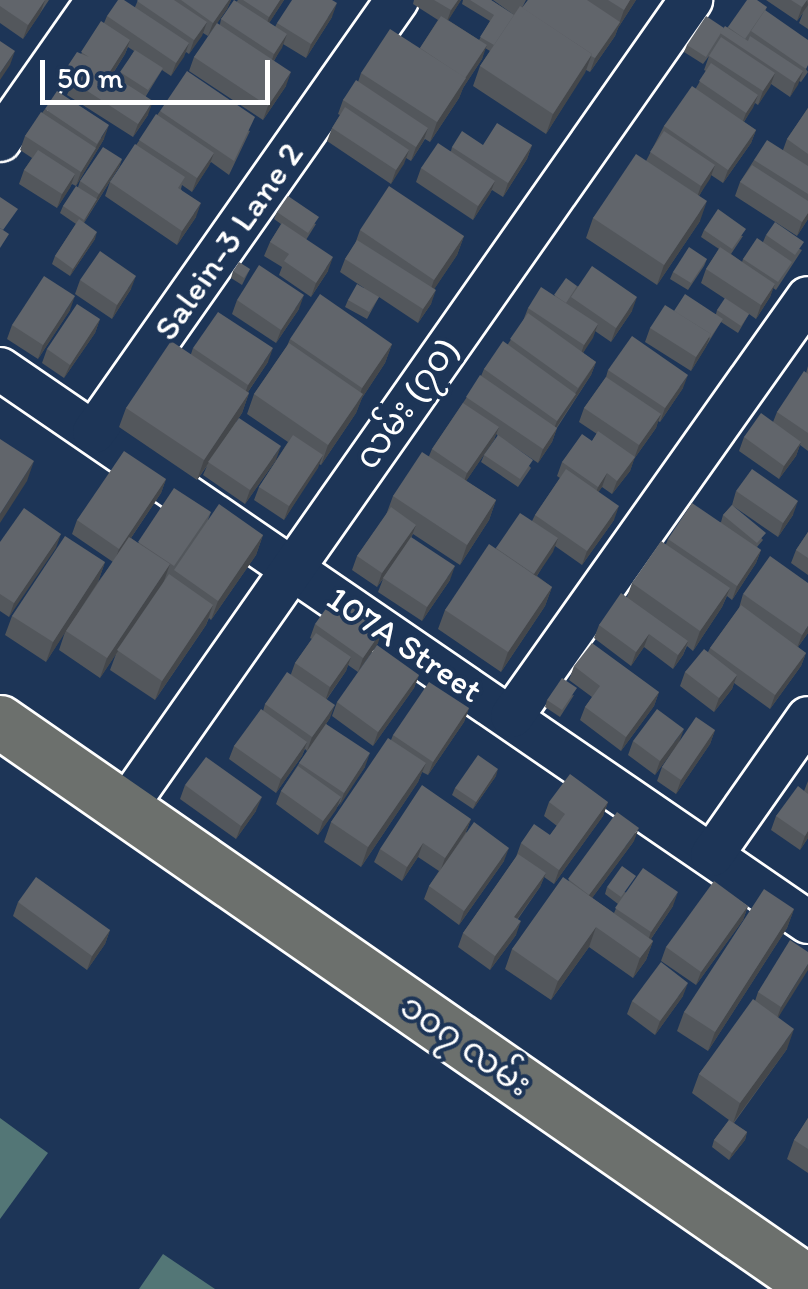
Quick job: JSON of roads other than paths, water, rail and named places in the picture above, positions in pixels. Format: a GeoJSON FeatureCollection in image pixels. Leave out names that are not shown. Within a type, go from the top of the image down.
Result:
{"type":"FeatureCollection","features":[{"type":"Feature","properties":{"kind":"main road","name":"၁၀၇ လမ်း"},"geometry":{"type":"LineString","coordinates":[[0,722],[808,1282]]}},
{"type":"Feature","properties":{"kind":"street"},"geometry":{"type":"LineString","coordinates":[[0,140],[98,0]]}},
{"type":"Feature","properties":{"kind":"street","name":"Salein-3 Lane 2"},"geometry":{"type":"LineString","coordinates":[[94,432],[396,0]]}},
{"type":"Feature","properties":{"kind":"street","name":"လမ်း (၇၀)"},"geometry":{"type":"LineString","coordinates":[[125,808],[290,566],[691,0]]}},
{"type":"Feature","properties":{"kind":"street"},"geometry":{"type":"LineString","coordinates":[[512,716],[808,298]]}},
{"type":"Feature","properties":{"kind":"street","name":"107A Street"},"geometry":{"type":"LineString","coordinates":[[0,369],[808,922]]}},
{"type":"Feature","properties":{"kind":"street"},"geometry":{"type":"LineString","coordinates":[[712,855],[808,718]]}}]}
